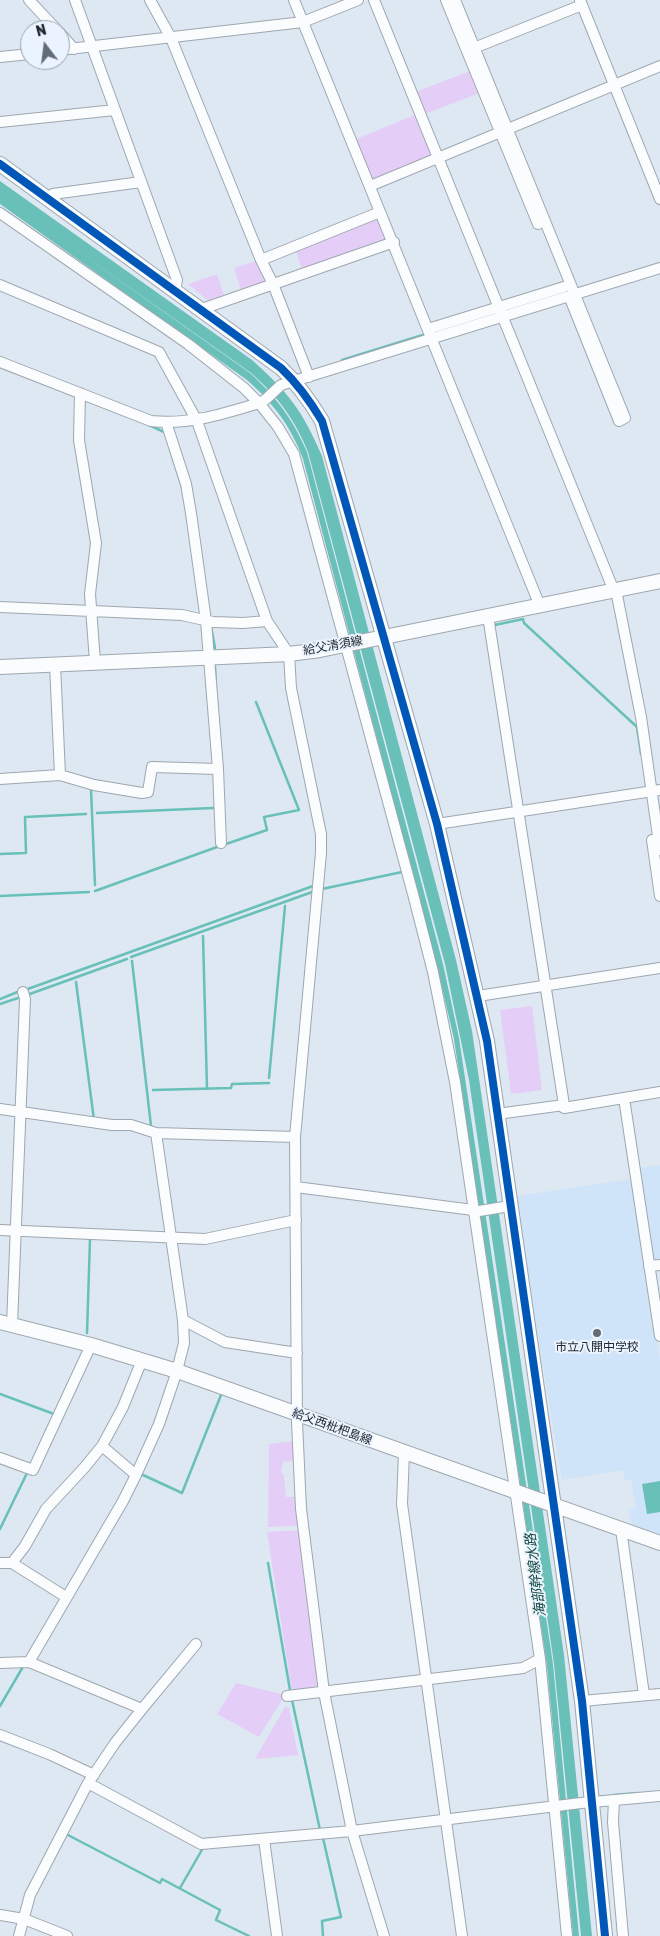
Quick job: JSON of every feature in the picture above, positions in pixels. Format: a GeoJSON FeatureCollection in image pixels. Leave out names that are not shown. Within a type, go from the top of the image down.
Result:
{"type":"FeatureCollection","features":[{"type":"Feature","properties":{"kind":"street"},"geometry":{"type":"LineString","coordinates":[[28,0],[48,20]]}},
{"type":"Feature","properties":{"kind":"street"},"geometry":{"type":"LineString","coordinates":[[75,0],[177,280],[175,291]]}},
{"type":"Feature","properties":{"kind":"street"},"geometry":{"type":"LineString","coordinates":[[150,0],[171,38],[261,260],[274,284],[309,376]]}},
{"type":"Feature","properties":{"kind":"street"},"geometry":{"type":"LineString","coordinates":[[294,0],[394,242],[540,606]]}},
{"type":"Feature","properties":{"kind":"street"},"geometry":{"type":"LineString","coordinates":[[70,49],[303,22],[358,0]]}},
{"type":"Feature","properties":{"kind":"street"},"geometry":{"type":"LineString","coordinates":[[374,0],[615,590],[641,717],[660,850]]}},
{"type":"Feature","properties":{"kind":"street"},"geometry":{"type":"LineString","coordinates":[[446,0],[504,131]]}},
{"type":"Feature","properties":{"kind":"street"},"geometry":{"type":"LineString","coordinates":[[455,0],[504,131],[568,293],[619,421],[625,418],[568,293]]}},
{"type":"Feature","properties":{"kind":"street"},"geometry":{"type":"LineString","coordinates":[[474,48],[581,2],[660,199]]}},
{"type":"Feature","properties":{"kind":"street"},"geometry":{"type":"LineString","coordinates":[[70,44],[74,49]]}},
{"type":"Feature","properties":{"kind":"street"},"geometry":{"type":"LineString","coordinates":[[0,57],[20,55]]}},
{"type":"Feature","properties":{"kind":"street"},"geometry":{"type":"LineString","coordinates":[[370,186],[660,66]]}},
{"type":"Feature","properties":{"kind":"street"},"geometry":{"type":"LineString","coordinates":[[0,122],[115,110]]}},
{"type":"Feature","properties":{"kind":"street"},"geometry":{"type":"LineString","coordinates":[[0,164],[46,199],[257,349],[288,383],[308,397],[322,421],[379,639],[437,824],[487,1041],[497,1114],[505,1207],[549,1504],[582,1701],[587,1803],[605,1936]]}},
{"type":"Feature","properties":{"kind":"street"},"geometry":{"type":"LineString","coordinates":[[46,199],[53,194],[141,182]]}},
{"type":"Feature","properties":{"kind":"street"},"geometry":{"type":"LineString","coordinates":[[261,260],[380,212]]}},
{"type":"Feature","properties":{"kind":"street"},"geometry":{"type":"LineString","coordinates":[[0,213],[188,344],[262,401],[294,454],[347,644],[433,972],[455,1082],[518,1493],[540,1659],[557,1806],[567,1936]]}},
{"type":"Feature","properties":{"kind":"street"},"geometry":{"type":"LineString","coordinates":[[202,309],[394,242]]}},
{"type":"Feature","properties":{"kind":"street"},"geometry":{"type":"LineString","coordinates":[[0,362],[151,421],[197,421],[262,401],[288,383],[430,333],[660,268]]}},
{"type":"Feature","properties":{"kind":"street"},"geometry":{"type":"LineString","coordinates":[[0,285],[159,352],[197,421],[267,620],[289,654],[291,688],[321,834],[321,853],[295,1137],[300,1509],[324,1692],[352,1831],[384,1936]]}},
{"type":"Feature","properties":{"kind":"street"},"geometry":{"type":"LineString","coordinates":[[80,394],[79,440],[96,543],[90,594],[95,662]]}},
{"type":"Feature","properties":{"kind":"street"},"geometry":{"type":"LineString","coordinates":[[166,422],[186,484],[206,620],[218,769],[221,843]]}},
{"type":"Feature","properties":{"kind":"street","name":"給父清須線"},"geometry":{"type":"LineString","coordinates":[[0,667],[289,654],[379,639],[660,581]]}},
{"type":"Feature","properties":{"kind":"street"},"geometry":{"type":"LineString","coordinates":[[0,607],[182,615],[213,622],[243,623],[267,620]]}},
{"type":"Feature","properties":{"kind":"street"},"geometry":{"type":"LineString","coordinates":[[488,616],[564,1108],[660,1092]]}},
{"type":"Feature","properties":{"kind":"street"},"geometry":{"type":"LineString","coordinates":[[55,664],[60,776]]}},
{"type":"Feature","properties":{"kind":"street"},"geometry":{"type":"LineString","coordinates":[[0,779],[60,776],[94,785],[142,794],[148,792],[152,767],[218,769]]}},
{"type":"Feature","properties":{"kind":"street"},"geometry":{"type":"LineString","coordinates":[[437,824],[652,792]]}},
{"type":"Feature","properties":{"kind":"street"},"geometry":{"type":"LineString","coordinates":[[652,792],[660,896]]}},
{"type":"Feature","properties":{"kind":"street"},"geometry":{"type":"LineString","coordinates":[[478,996],[660,968]]}},
{"type":"Feature","properties":{"kind":"street"},"geometry":{"type":"LineString","coordinates":[[6,1324],[16,1231],[25,999],[23,992]]}},
{"type":"Feature","properties":{"kind":"street"},"geometry":{"type":"LineString","coordinates":[[624,1098],[655,1266],[660,1336]]}},
{"type":"Feature","properties":{"kind":"street"},"geometry":{"type":"LineString","coordinates":[[497,1114],[564,1104]]}},
{"type":"Feature","properties":{"kind":"street"},"geometry":{"type":"LineString","coordinates":[[0,1109],[112,1125],[131,1125],[156,1132],[295,1137]]}},
{"type":"Feature","properties":{"kind":"street"},"geometry":{"type":"LineString","coordinates":[[28,1662],[123,1501],[136,1475],[159,1424],[177,1371],[184,1343],[183,1320],[156,1132]]}},
{"type":"Feature","properties":{"kind":"street"},"geometry":{"type":"LineString","coordinates":[[296,1187],[474,1211],[505,1207]]}},
{"type":"Feature","properties":{"kind":"street"},"geometry":{"type":"LineString","coordinates":[[0,1230],[205,1239],[296,1220]]}},
{"type":"Feature","properties":{"kind":"street"},"geometry":{"type":"LineString","coordinates":[[183,1320],[225,1342],[297,1353]]}},
{"type":"Feature","properties":{"kind":"street","name":"給父西枇杷島線"},"geometry":{"type":"LineString","coordinates":[[6,1324],[91,1345],[177,1371],[660,1543]]}},
{"type":"Feature","properties":{"kind":"street"},"geometry":{"type":"LineString","coordinates":[[0,1458],[33,1470],[91,1345]]}},
{"type":"Feature","properties":{"kind":"street"},"geometry":{"type":"LineString","coordinates":[[12,1562],[25,1546],[46,1509],[102,1446],[123,1407],[142,1360]]}},
{"type":"Feature","properties":{"kind":"street"},"geometry":{"type":"LineString","coordinates":[[102,1446],[136,1475]]}},
{"type":"Feature","properties":{"kind":"street"},"geometry":{"type":"LineString","coordinates":[[404,1452],[402,1504],[462,1936]]}},
{"type":"Feature","properties":{"kind":"street"},"geometry":{"type":"LineString","coordinates":[[621,1529],[644,1695]]}},
{"type":"Feature","properties":{"kind":"street"},"geometry":{"type":"LineString","coordinates":[[0,1563],[12,1562],[66,1597]]}},
{"type":"Feature","properties":{"kind":"street"},"geometry":{"type":"LineString","coordinates":[[19,1936],[30,1894],[91,1779],[115,1743],[142,1708],[196,1644]]}},
{"type":"Feature","properties":{"kind":"street"},"geometry":{"type":"LineString","coordinates":[[523,1668],[540,1659]]}},
{"type":"Feature","properties":{"kind":"street"},"geometry":{"type":"LineString","coordinates":[[0,1663],[28,1662],[142,1708]]}},
{"type":"Feature","properties":{"kind":"street"},"geometry":{"type":"LineString","coordinates":[[287,1696],[523,1668],[541,1672]]}},
{"type":"Feature","properties":{"kind":"street"},"geometry":{"type":"LineString","coordinates":[[582,1701],[660,1694]]}},
{"type":"Feature","properties":{"kind":"street"},"geometry":{"type":"LineString","coordinates":[[0,1735],[49,1754],[201,1844],[352,1831],[557,1806],[660,1796]]}},
{"type":"Feature","properties":{"kind":"street"},"geometry":{"type":"LineString","coordinates":[[614,1800],[612,1822],[623,1936]]}},
{"type":"Feature","properties":{"kind":"street"},"geometry":{"type":"LineString","coordinates":[[264,1839],[277,1936]]}},
{"type":"Feature","properties":{"kind":"street"},"geometry":{"type":"LineString","coordinates":[[0,1915],[24,1919],[66,1936]]}},
{"type":"Feature","properties":{"kind":"shaded area"},"geometry":{"type":"Polygon","coordinates":[[[473,70],[482,92],[422,115],[413,93],[473,70]]]}},
{"type":"Feature","properties":{"kind":"shaded area"},"geometry":{"type":"Polygon","coordinates":[[[417,114],[434,154],[373,182],[354,140],[417,114]]]}},
{"type":"Feature","properties":{"kind":"shaded area"},"geometry":{"type":"Polygon","coordinates":[[[377,215],[389,240],[303,272],[295,249],[377,215]]]}},
{"type":"Feature","properties":{"kind":"shaded area"},"geometry":{"type":"Polygon","coordinates":[[[256,261],[266,285],[242,293],[234,268],[256,261]]]}},
{"type":"Feature","properties":{"kind":"shaded area"},"geometry":{"type":"Polygon","coordinates":[[[217,274],[225,298],[211,303],[188,284],[217,274]]]}},
{"type":"Feature","properties":{"kind":"shaded area"},"geometry":{"type":"Polygon","coordinates":[[[532,1006],[542,1090],[511,1094],[500,1010],[532,1006]]]}},
{"type":"Feature","properties":{"kind":"shaded area","name":"市立八開中学校"},"geometry":{"type":"Polygon","coordinates":[[[660,1165],[660,1262],[646,1264],[660,1359],[660,1535],[632,1525],[629,1510],[636,1508],[631,1479],[624,1480],[623,1470],[562,1480],[522,1241],[517,1196],[639,1178],[638,1168],[660,1165]]]}},
{"type":"Feature","properties":{"kind":"shaded area"},"geometry":{"type":"Polygon","coordinates":[[[294,1441],[293,1459],[292,1461],[283,1462],[281,1472],[284,1475],[286,1497],[298,1497],[300,1524],[298,1526],[268,1527],[269,1444],[294,1441]]]}},
{"type":"Feature","properties":{"kind":"shaded area"},"geometry":{"type":"Polygon","coordinates":[[[301,1530],[320,1689],[292,1693],[267,1532],[301,1530]]]}},
{"type":"Feature","properties":{"kind":"shaded area"},"geometry":{"type":"Polygon","coordinates":[[[236,1683],[285,1695],[259,1737],[217,1714],[236,1683]]]}},
{"type":"Feature","properties":{"kind":"shaded area"},"geometry":{"type":"Polygon","coordinates":[[[285,1707],[289,1708],[298,1755],[255,1759],[285,1707]]]}},
{"type":"Feature","properties":{"kind":"water","name":"海部幹線水路"},"geometry":{"type":"Polygon","coordinates":[[[0,181],[252,360],[276,382],[293,403],[308,426],[322,456],[456,960],[472,1031],[564,1655],[592,1936],[581,1936],[554,1664],[469,1080],[445,964],[308,452],[291,418],[269,391],[251,373],[68,244],[250,373],[283,409],[296,429],[307,452],[443,964],[459,1038],[553,1664],[579,1936],[573,1936],[547,1666],[454,1039],[437,966],[303,459],[293,436],[280,416],[265,397],[247,380],[0,204],[0,181]]]}},
{"type":"Feature","properties":{"kind":"water"},"geometry":{"type":"Polygon","coordinates":[[[660,1481],[660,1512],[647,1514],[642,1484],[660,1481]]]}},
{"type":"Feature","properties":{"kind":"waterway"},"geometry":{"type":"LineString","coordinates":[[342,360],[426,334]]}},
{"type":"Feature","properties":{"kind":"waterway"},"geometry":{"type":"LineString","coordinates":[[149,425],[164,432]]}},
{"type":"Feature","properties":{"kind":"waterway"},"geometry":{"type":"LineString","coordinates":[[170,449],[182,487]]}},
{"type":"Feature","properties":{"kind":"waterway"},"geometry":{"type":"LineString","coordinates":[[495,625],[523,619],[524,623],[637,727],[641,754]]}},
{"type":"Feature","properties":{"kind":"waterway"},"geometry":{"type":"LineString","coordinates":[[211,626],[215,648]]}},
{"type":"Feature","properties":{"kind":"waterway"},"geometry":{"type":"LineString","coordinates":[[215,666],[216,690]]}},
{"type":"Feature","properties":{"kind":"waterway"},"geometry":{"type":"LineString","coordinates":[[226,844],[267,830],[264,817],[299,810],[256,702]]}},
{"type":"Feature","properties":{"kind":"waterway"},"geometry":{"type":"LineString","coordinates":[[91,789],[95,885]]}},
{"type":"Feature","properties":{"kind":"waterway"},"geometry":{"type":"LineString","coordinates":[[97,813],[213,808]]}},
{"type":"Feature","properties":{"kind":"waterway"},"geometry":{"type":"LineString","coordinates":[[0,854],[26,853],[25,817],[86,814]]}},
{"type":"Feature","properties":{"kind":"waterway"},"geometry":{"type":"LineString","coordinates":[[95,891],[217,847]]}},
{"type":"Feature","properties":{"kind":"waterway"},"geometry":{"type":"LineString","coordinates":[[322,889],[402,872]]}},
{"type":"Feature","properties":{"kind":"waterway"},"geometry":{"type":"LineString","coordinates":[[25,990],[313,886]]}},
{"type":"Feature","properties":{"kind":"waterway"},"geometry":{"type":"LineString","coordinates":[[131,957],[315,891]]}},
{"type":"Feature","properties":{"kind":"waterway"},"geometry":{"type":"LineString","coordinates":[[0,896],[89,892]]}},
{"type":"Feature","properties":{"kind":"waterway"},"geometry":{"type":"LineString","coordinates":[[269,1078],[285,906]]}},
{"type":"Feature","properties":{"kind":"waterway"},"geometry":{"type":"LineString","coordinates":[[203,936],[207,1089]]}},
{"type":"Feature","properties":{"kind":"waterway"},"geometry":{"type":"LineString","coordinates":[[27,995],[127,959]]}},
{"type":"Feature","properties":{"kind":"waterway"},"geometry":{"type":"LineString","coordinates":[[132,961],[151,1126],[149,1126]]}},
{"type":"Feature","properties":{"kind":"waterway"},"geometry":{"type":"LineString","coordinates":[[76,982],[94,1120]]}},
{"type":"Feature","properties":{"kind":"waterway"},"geometry":{"type":"LineString","coordinates":[[0,999],[20,991]]}},
{"type":"Feature","properties":{"kind":"waterway"},"geometry":{"type":"LineString","coordinates":[[0,1004],[21,997]]}},
{"type":"Feature","properties":{"kind":"waterway"},"geometry":{"type":"LineString","coordinates":[[153,1090],[231,1088],[232,1084],[269,1083]]}},
{"type":"Feature","properties":{"kind":"waterway"},"geometry":{"type":"LineString","coordinates":[[87,1238],[90,1239],[87,1333]]}},
{"type":"Feature","properties":{"kind":"waterway"},"geometry":{"type":"LineString","coordinates":[[0,1394],[54,1414]]}},
{"type":"Feature","properties":{"kind":"waterway"},"geometry":{"type":"LineString","coordinates":[[141,1474],[182,1493],[221,1395]]}},
{"type":"Feature","properties":{"kind":"waterway"},"geometry":{"type":"LineString","coordinates":[[0,1529],[28,1471]]}},
{"type":"Feature","properties":{"kind":"waterway"},"geometry":{"type":"LineString","coordinates":[[268,1563],[290,1690]]}},
{"type":"Feature","properties":{"kind":"waterway"},"geometry":{"type":"LineString","coordinates":[[0,1706],[24,1665]]}},
{"type":"Feature","properties":{"kind":"waterway"},"geometry":{"type":"LineString","coordinates":[[292,1700],[320,1830]]}},
{"type":"Feature","properties":{"kind":"waterway"},"geometry":{"type":"LineString","coordinates":[[614,1795],[638,1793]]}},
{"type":"Feature","properties":{"kind":"waterway"},"geometry":{"type":"LineString","coordinates":[[66,1834],[160,1883],[162,1879],[220,1910],[216,1920],[249,1936]]}},
{"type":"Feature","properties":{"kind":"waterway"},"geometry":{"type":"LineString","coordinates":[[323,1838],[341,1917],[322,1921],[323,1936]]}},
{"type":"Feature","properties":{"kind":"waterway"},"geometry":{"type":"LineString","coordinates":[[180,1888],[203,1848]]}},
{"type":"Feature","properties":{"kind":"cycle path"},"geometry":{"type":"LineString","coordinates":[[0,164],[281,368],[293,380],[322,421],[437,824],[487,1041],[582,1701],[605,1936]]}},
{"type":"Feature","properties":{"kind":"place","name":"市立八開中学校"},"geometry":{"type":"Point","coordinates":[597,1333]}}]}
